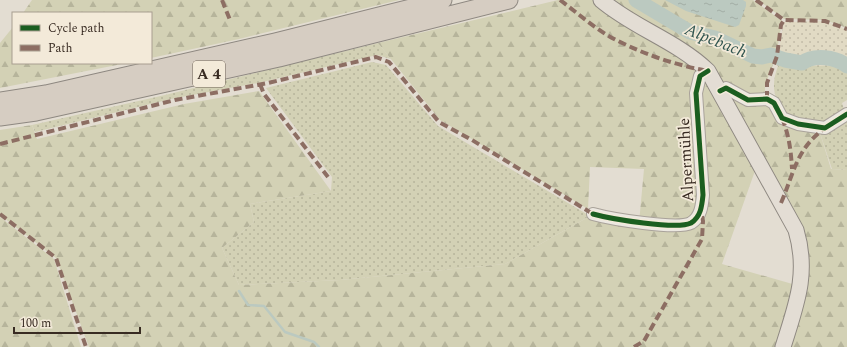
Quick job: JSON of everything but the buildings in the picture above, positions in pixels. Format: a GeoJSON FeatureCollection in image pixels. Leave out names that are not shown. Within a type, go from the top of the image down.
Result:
{"type":"FeatureCollection","features":[{"type":"Feature","properties":{"kind":"highway","name":"A 4"},"geometry":{"type":"LineString","coordinates":[[0,117],[44,111],[279,58],[414,15],[443,0]]}},
{"type":"Feature","properties":{"kind":"highway","name":"A 4"},"geometry":{"type":"LineString","coordinates":[[0,101],[46,94],[275,42],[414,15],[510,0]]}},
{"type":"Feature","properties":{"kind":"main road"},"geometry":{"type":"LineString","coordinates":[[601,0],[633,22],[696,59],[708,71],[796,230],[802,250],[802,280],[795,310],[783,347]]}},
{"type":"Feature","properties":{"kind":"street","name":"Alpermühle"},"geometry":{"type":"LineString","coordinates":[[593,214],[647,223],[682,225],[692,222],[701,212],[704,196],[696,93],[700,76],[708,71]]}},
{"type":"Feature","properties":{"kind":"street"},"geometry":{"type":"LineString","coordinates":[[720,91],[726,88],[748,100],[767,99],[774,103],[782,118],[798,124],[824,128],[847,114]]}},
{"type":"Feature","properties":{"kind":"shaded area"},"geometry":{"type":"Polygon","coordinates":[[[825,21],[847,30],[847,73],[837,66],[776,66],[784,22],[825,21]]]}},
{"type":"Feature","properties":{"kind":"green space"},"geometry":{"type":"Polygon","coordinates":[[[32,0],[399,0],[239,39],[152,58],[152,12],[24,12],[32,0]]]}},
{"type":"Feature","properties":{"kind":"green space"},"geometry":{"type":"Polygon","coordinates":[[[558,0],[753,0],[782,21],[776,57],[765,85],[765,98],[718,94],[767,101],[782,121],[820,133],[831,169],[847,170],[847,347],[89,347],[56,258],[0,215],[0,130],[32,125],[37,139],[184,104],[259,91],[331,191],[250,204],[254,222],[222,248],[239,285],[340,280],[505,264],[590,216],[639,223],[644,169],[590,167],[588,209],[440,120],[378,43],[558,0]],[[756,168],[722,264],[796,285],[799,249],[756,168]]]}},
{"type":"Feature","properties":{"kind":"green space"},"geometry":{"type":"Polygon","coordinates":[[[758,0],[847,0],[847,28],[825,20],[784,19],[758,0]]]}},
{"type":"Feature","properties":{"kind":"green space"},"geometry":{"type":"Polygon","coordinates":[[[12,28],[12,64],[122,64],[0,88],[0,43],[12,28]]]}},
{"type":"Feature","properties":{"kind":"green space"},"geometry":{"type":"Polygon","coordinates":[[[378,43],[391,59],[377,55],[258,83],[171,99],[35,132],[32,125],[165,95],[378,43]]]}},
{"type":"Feature","properties":{"kind":"green space"},"geometry":{"type":"Polygon","coordinates":[[[372,62],[386,65],[438,126],[590,216],[505,264],[340,280],[239,285],[222,248],[254,222],[250,204],[331,191],[332,177],[266,88],[372,62]]]}},
{"type":"Feature","properties":{"kind":"green space"},"geometry":{"type":"Polygon","coordinates":[[[778,66],[837,66],[847,73],[847,100],[842,103],[845,112],[825,127],[783,117],[774,92],[774,80],[778,66]]]}},
{"type":"Feature","properties":{"kind":"green space"},"geometry":{"type":"Polygon","coordinates":[[[847,116],[847,170],[832,169],[820,133],[847,116]]]}},
{"type":"Feature","properties":{"kind":"green space"},"geometry":{"type":"Polygon","coordinates":[[[0,217],[54,259],[81,347],[0,347],[0,217]]]}},
{"type":"Feature","properties":{"kind":"water"},"geometry":{"type":"Polygon","coordinates":[[[665,0],[743,0],[746,2],[746,6],[739,25],[735,27],[686,11],[665,0]]]}},
{"type":"Feature","properties":{"kind":"waterway","name":"Alpebach"},"geometry":{"type":"LineString","coordinates":[[636,0],[690,32],[715,38],[753,56],[762,57],[771,55],[785,60],[802,63],[813,58],[825,58],[837,60],[847,66]]}},
{"type":"Feature","properties":{"kind":"waterway"},"geometry":{"type":"LineString","coordinates":[[239,291],[248,305],[264,306],[285,332],[314,342],[319,347]]}},
{"type":"Feature","properties":{"kind":"marked path"},"geometry":{"type":"LineString","coordinates":[[222,0],[230,20]]}},
{"type":"Feature","properties":{"kind":"marked path"},"geometry":{"type":"LineString","coordinates":[[560,0],[607,35],[631,47],[656,57],[708,71]]}},
{"type":"Feature","properties":{"kind":"marked path"},"geometry":{"type":"LineString","coordinates":[[756,0],[784,20],[825,21],[847,29]]}},
{"type":"Feature","properties":{"kind":"marked path"},"geometry":{"type":"LineString","coordinates":[[767,99],[767,83],[777,56],[781,25],[784,20]]}},
{"type":"Feature","properties":{"kind":"marked path"},"geometry":{"type":"LineString","coordinates":[[0,144],[175,100],[268,83],[376,57],[389,62],[439,122],[472,140],[593,214]]}},
{"type":"Feature","properties":{"kind":"marked path"},"geometry":{"type":"LineString","coordinates":[[260,84],[264,94],[328,177]]}},
{"type":"Feature","properties":{"kind":"marked path"},"geometry":{"type":"LineString","coordinates":[[782,118],[789,143],[792,169]]}},
{"type":"Feature","properties":{"kind":"marked path"},"geometry":{"type":"LineString","coordinates":[[781,203],[802,153],[815,136],[825,128]]}},
{"type":"Feature","properties":{"kind":"marked path"},"geometry":{"type":"LineString","coordinates":[[634,347],[644,341],[702,239],[703,221],[701,212]]}},
{"type":"Feature","properties":{"kind":"marked path"},"geometry":{"type":"LineString","coordinates":[[0,214],[56,258],[86,347]]}},
{"type":"Feature","properties":{"kind":"cycle path"},"geometry":{"type":"LineString","coordinates":[[593,214],[659,225],[684,225],[691,223],[697,218],[703,195],[696,93],[700,76],[708,71]]}},
{"type":"Feature","properties":{"kind":"cycle path"},"geometry":{"type":"LineString","coordinates":[[720,91],[726,88],[748,100],[767,99],[774,103],[782,118],[798,124],[825,128],[847,114]]}}]}
